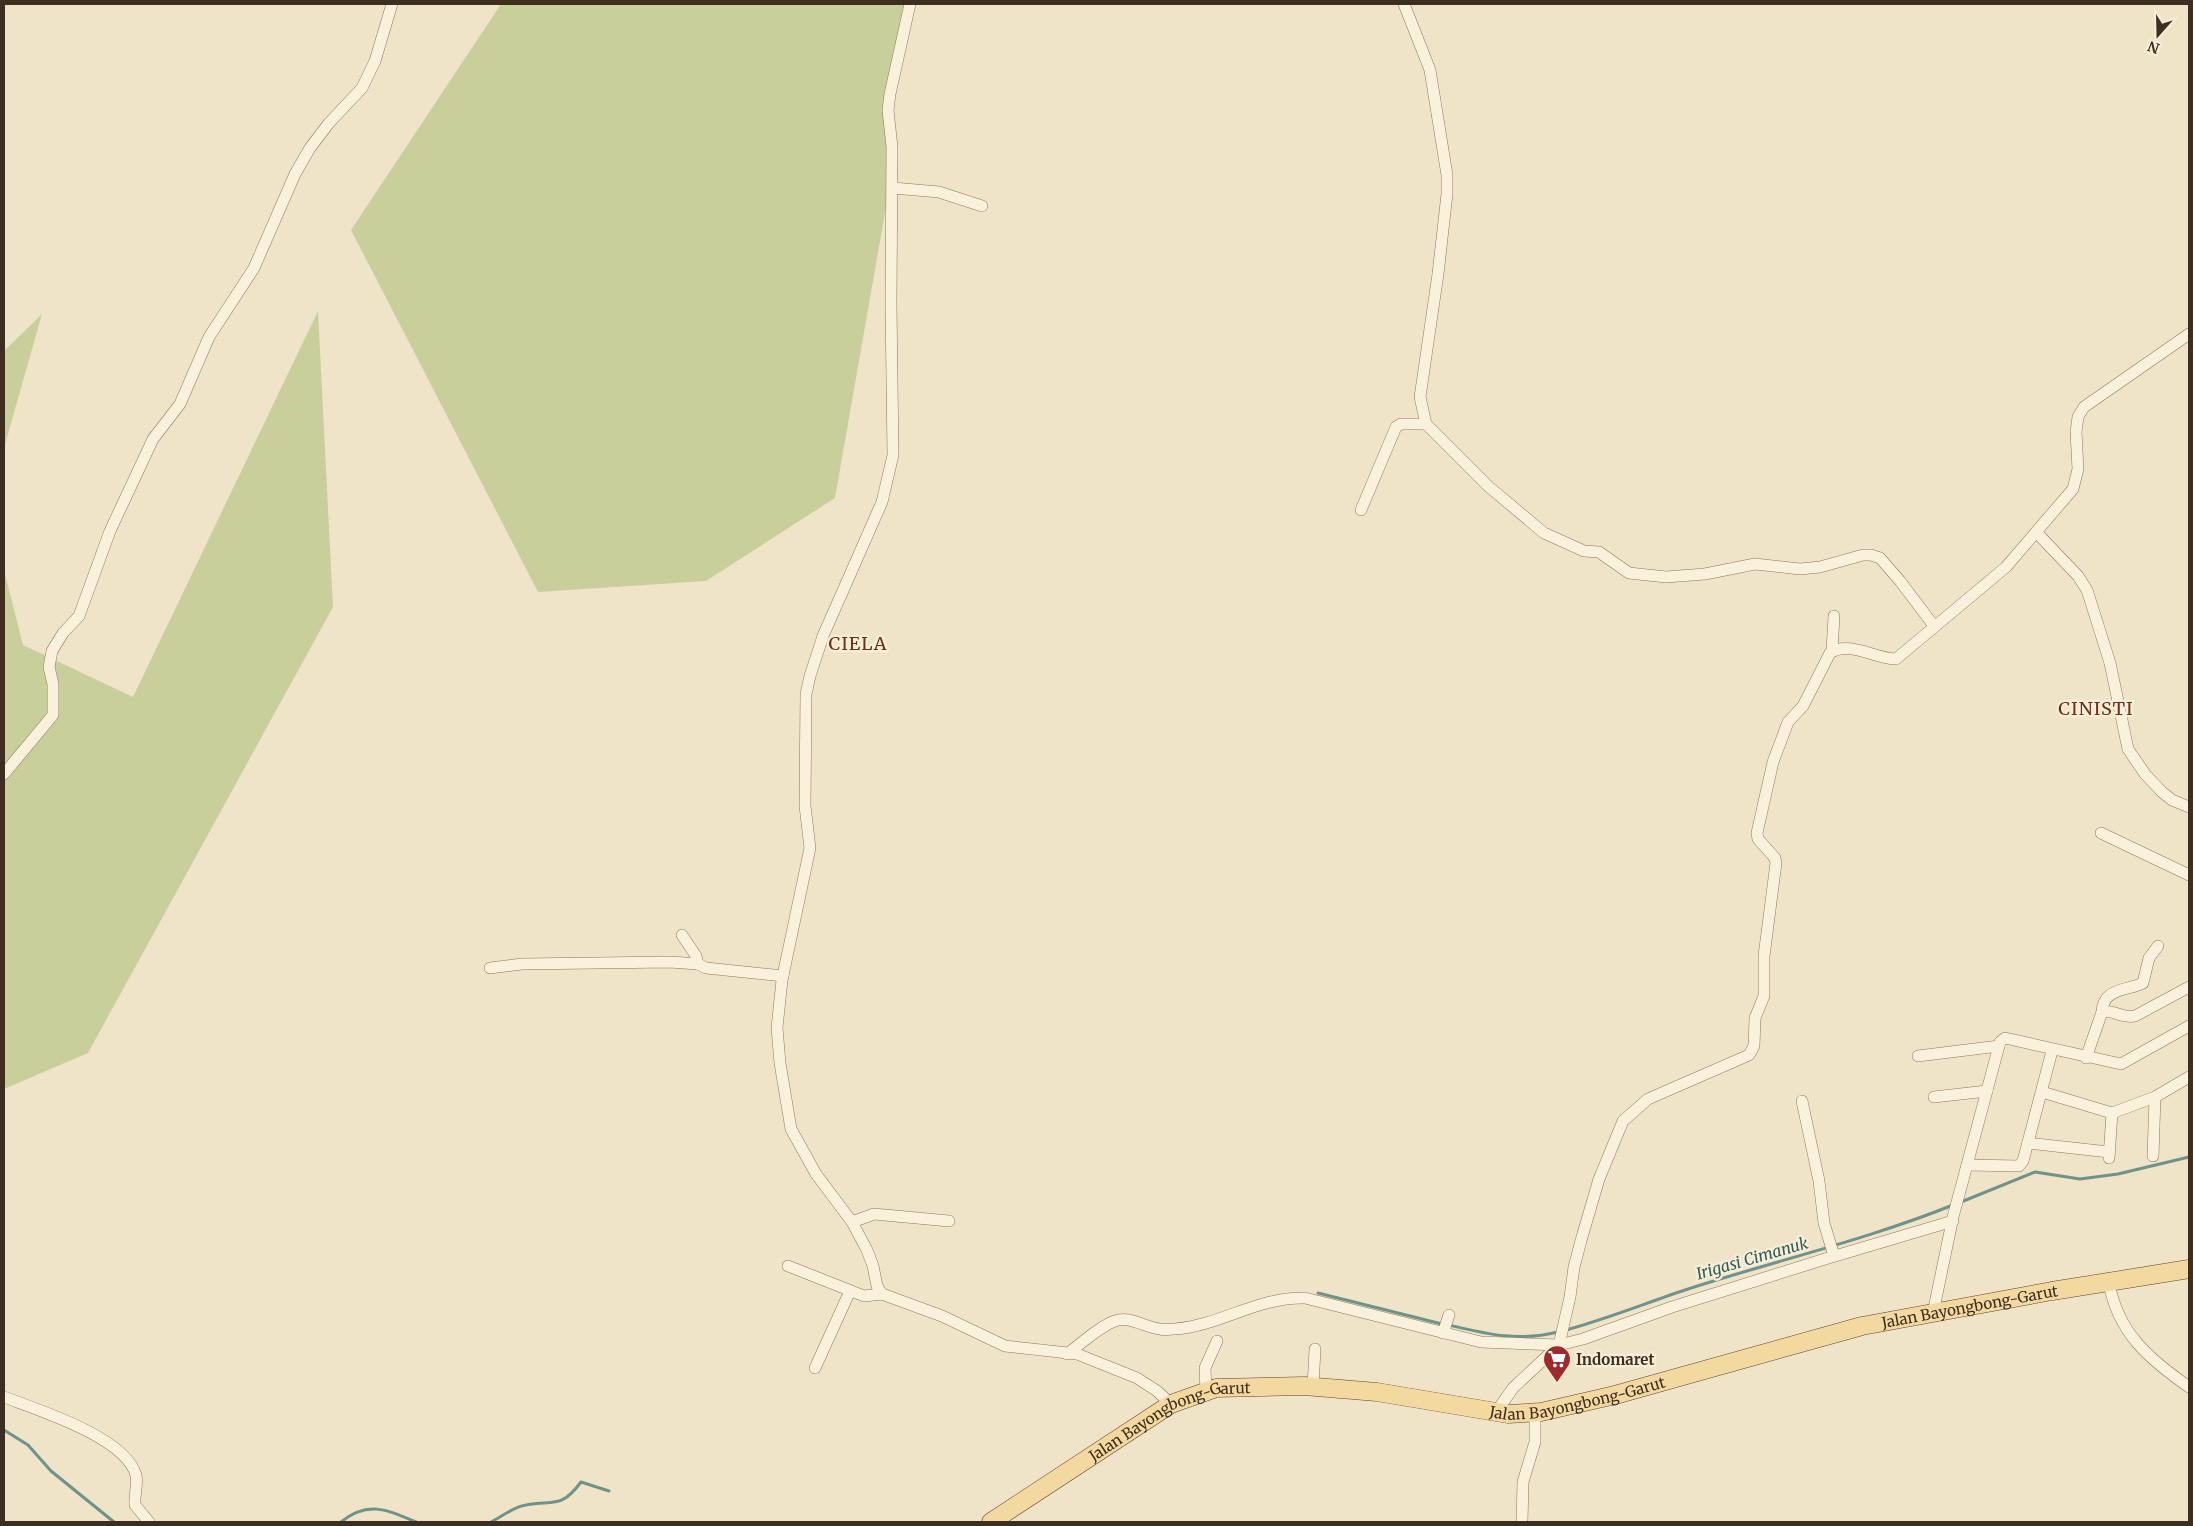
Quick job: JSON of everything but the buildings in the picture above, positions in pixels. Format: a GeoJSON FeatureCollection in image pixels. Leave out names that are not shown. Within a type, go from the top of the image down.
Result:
{"type":"FeatureCollection","features":[{"type":"Feature","properties":{"kind":"main road","name":"Jalan Bayongbong-Garut"},"geometry":{"type":"LineString","coordinates":[[991,1522],[1171,1404],[1206,1390],[1233,1387],[1313,1387],[1377,1392],[1518,1415],[1535,1413],[1615,1395],[1862,1326],[2189,1269]]}},
{"type":"Feature","properties":{"kind":"street"},"geometry":{"type":"LineString","coordinates":[[4,774],[53,715],[53,684],[49,666],[52,651],[63,633],[79,616],[110,531],[153,439],[180,404],[209,337],[254,268],[305,156],[329,123],[362,88],[375,61],[392,4]]}},
{"type":"Feature","properties":{"kind":"street"},"geometry":{"type":"LineString","coordinates":[[882,1294],[877,1286],[867,1250],[852,1222],[812,1168],[791,1129],[779,1058],[777,1028],[783,976],[810,848],[805,806],[806,694],[823,636],[882,502],[893,455],[891,305],[893,188],[892,147],[888,110],[910,4]]}},
{"type":"Feature","properties":{"kind":"street"},"geometry":{"type":"LineString","coordinates":[[1404,4],[1430,70],[1447,175],[1447,194],[1439,266],[1420,396],[1426,424],[1488,486],[1544,533],[1584,551],[1599,552],[1629,573],[1666,577],[1705,574],[1755,564],[1800,569],[1820,567],[1863,554],[1871,555],[1880,558],[1934,626]]}},
{"type":"Feature","properties":{"kind":"street"},"geometry":{"type":"LineString","coordinates":[[893,188],[940,192],[982,206]]}},
{"type":"Feature","properties":{"kind":"street"},"geometry":{"type":"LineString","coordinates":[[1832,651],[1851,649],[1896,659],[2006,567],[2073,489],[2078,470],[2076,432],[2078,416],[2084,407],[2189,334]]}},
{"type":"Feature","properties":{"kind":"street"},"geometry":{"type":"LineString","coordinates":[[1361,510],[1396,427],[1400,424],[1426,424]]}},
{"type":"Feature","properties":{"kind":"street"},"geometry":{"type":"LineString","coordinates":[[2036,532],[2078,576],[2087,590],[2110,663],[2126,744],[2134,760],[2162,792],[2172,800],[2189,807]]}},
{"type":"Feature","properties":{"kind":"street"},"geometry":{"type":"LineString","coordinates":[[1496,1411],[1513,1388],[1559,1343],[1574,1267],[1598,1179],[1623,1121],[1648,1099],[1749,1055],[1752,1051],[1755,1018],[1764,996],[1764,956],[1776,863],[1775,858],[1758,838],[1757,827],[1774,757],[1784,731],[1802,706],[1832,651],[1834,616]]}},
{"type":"Feature","properties":{"kind":"street"},"geometry":{"type":"LineString","coordinates":[[2101,833],[2189,875]]}},
{"type":"Feature","properties":{"kind":"street"},"geometry":{"type":"LineString","coordinates":[[682,935],[696,956],[698,964]]}},
{"type":"Feature","properties":{"kind":"street"},"geometry":{"type":"LineString","coordinates":[[2086,1058],[2104,1002],[2114,992],[2143,983],[2149,958],[2158,946]]}},
{"type":"Feature","properties":{"kind":"street"},"geometry":{"type":"LineString","coordinates":[[490,968],[522,964],[670,962],[698,964],[717,971],[783,976]]}},
{"type":"Feature","properties":{"kind":"street"},"geometry":{"type":"LineString","coordinates":[[2102,1012],[2126,1017],[2135,1016],[2189,987]]}},
{"type":"Feature","properties":{"kind":"street"},"geometry":{"type":"LineString","coordinates":[[1933,1313],[1960,1191],[1999,1046],[2004,1038],[2052,1051],[2125,1063],[2189,1026]]}},
{"type":"Feature","properties":{"kind":"street"},"geometry":{"type":"LineString","coordinates":[[1918,1056],[1999,1046]]}},
{"type":"Feature","properties":{"kind":"street"},"geometry":{"type":"LineString","coordinates":[[1968,1165],[2019,1166],[2023,1162],[2052,1051]]}},
{"type":"Feature","properties":{"kind":"street"},"geometry":{"type":"LineString","coordinates":[[2042,1092],[2112,1113],[2155,1097],[2189,1077]]}},
{"type":"Feature","properties":{"kind":"street"},"geometry":{"type":"LineString","coordinates":[[1934,1097],[1987,1091]]}},
{"type":"Feature","properties":{"kind":"street"},"geometry":{"type":"LineString","coordinates":[[2153,1156],[2155,1097]]}},
{"type":"Feature","properties":{"kind":"street"},"geometry":{"type":"LineString","coordinates":[[1802,1101],[1806,1128],[1820,1181],[1824,1223],[1832,1252]]}},
{"type":"Feature","properties":{"kind":"street"},"geometry":{"type":"LineString","coordinates":[[2028,1143],[2109,1156],[2112,1113]]}},
{"type":"Feature","properties":{"kind":"street"},"geometry":{"type":"LineString","coordinates":[[852,1222],[874,1214],[949,1220]]}},
{"type":"Feature","properties":{"kind":"street"},"geometry":{"type":"LineString","coordinates":[[1072,1354],[1114,1321],[1128,1320],[1160,1330],[1176,1329],[1202,1325],[1277,1299],[1294,1298],[1305,1298],[1446,1325],[1482,1342],[1559,1343],[1832,1252],[1953,1219]]}},
{"type":"Feature","properties":{"kind":"street"},"geometry":{"type":"LineString","coordinates":[[788,1266],[850,1292],[869,1297],[882,1294],[942,1316],[1005,1346],[1072,1354],[1094,1361],[1137,1378],[1157,1390],[1171,1404]]}},
{"type":"Feature","properties":{"kind":"street"},"geometry":{"type":"LineString","coordinates":[[2109,1283],[2120,1320],[2129,1334],[2164,1368],[2189,1387]]}},
{"type":"Feature","properties":{"kind":"street"},"geometry":{"type":"LineString","coordinates":[[815,1368],[850,1292]]}},
{"type":"Feature","properties":{"kind":"street"},"geometry":{"type":"LineString","coordinates":[[1206,1390],[1205,1370],[1217,1341]]}},
{"type":"Feature","properties":{"kind":"street"},"geometry":{"type":"LineString","coordinates":[[1313,1387],[1315,1349]]}},
{"type":"Feature","properties":{"kind":"street"},"geometry":{"type":"LineString","coordinates":[[4,1397],[81,1428],[122,1454],[136,1477],[135,1505],[149,1522]]}},
{"type":"Feature","properties":{"kind":"street"},"geometry":{"type":"LineString","coordinates":[[1522,1522],[1523,1482],[1535,1442],[1535,1413]]}},
{"type":"Feature","properties":{"kind":"green space"},"geometry":{"type":"Polygon","coordinates":[[[501,4],[910,4],[888,110],[886,207],[835,498],[706,581],[538,592],[351,230],[501,4]]]}},
{"type":"Feature","properties":{"kind":"green space"},"geometry":{"type":"Polygon","coordinates":[[[318,311],[333,607],[88,1053],[4,1089],[4,570],[23,645],[133,697],[318,311]]]}},
{"type":"Feature","properties":{"kind":"green space"},"geometry":{"type":"Polygon","coordinates":[[[42,314],[4,448],[4,351],[42,314]]]}},
{"type":"Feature","properties":{"kind":"waterway","name":"Irigasi Cimanuk"},"geometry":{"type":"LineString","coordinates":[[1961,1202],[2035,1172],[2080,1179],[2118,1174],[2189,1157]]}},
{"type":"Feature","properties":{"kind":"waterway","name":"Irigasi Cimanuk"},"geometry":{"type":"LineString","coordinates":[[1566,1330],[1719,1279],[1853,1240],[1953,1205]]}},
{"type":"Feature","properties":{"kind":"waterway","name":"Irigasi Cimanuk"},"geometry":{"type":"LineString","coordinates":[[1318,1293],[1442,1324]]}},
{"type":"Feature","properties":{"kind":"waterway","name":"Irigasi Cimanuk"},"geometry":{"type":"LineString","coordinates":[[1449,1325],[1490,1334],[1516,1337],[1558,1332]]}},
{"type":"Feature","properties":{"kind":"waterway"},"geometry":{"type":"LineString","coordinates":[[4,1430],[28,1445],[51,1471],[114,1522]]}},
{"type":"Feature","properties":{"kind":"waterway"},"geometry":{"type":"LineString","coordinates":[[491,1522],[522,1506],[562,1500],[574,1491],[581,1482],[609,1491]]}},
{"type":"Feature","properties":{"kind":"waterway"},"geometry":{"type":"LineString","coordinates":[[341,1522],[351,1515],[369,1509],[387,1511],[416,1522]]}},
{"type":"Feature","properties":{"kind":"place","name":"Indomaret"},"geometry":{"type":"Point","coordinates":[1557,1383]}},
{"type":"Feature","properties":{"kind":"district","name":"CIELA"},"geometry":{"type":"Point","coordinates":[858,643]}},
{"type":"Feature","properties":{"kind":"district","name":"CINISTI"},"geometry":{"type":"Point","coordinates":[2096,708]}}]}
